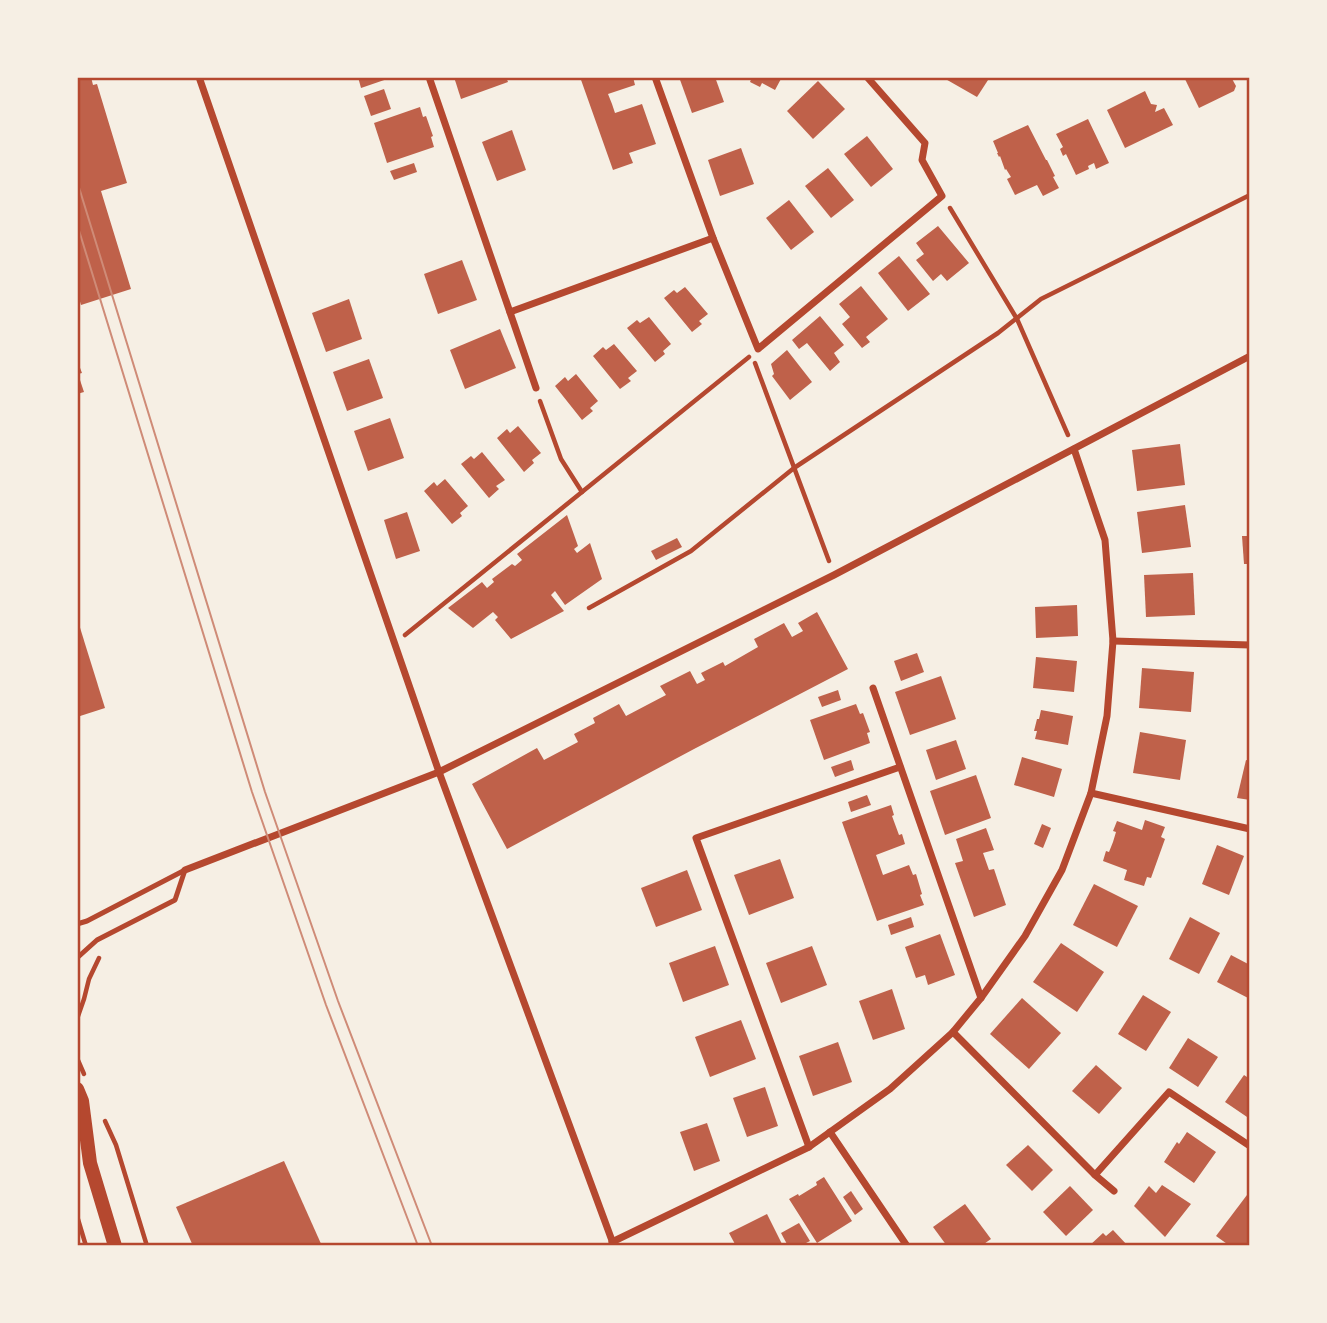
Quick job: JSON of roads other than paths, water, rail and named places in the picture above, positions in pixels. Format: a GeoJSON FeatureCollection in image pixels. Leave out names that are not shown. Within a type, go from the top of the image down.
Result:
{"type":"FeatureCollection","features":[{"type":"Feature","properties":{"kind":"main road"},"geometry":{"type":"LineString","coordinates":[[83,1086],[82,1101],[90,1163],[115,1246]]}},
{"type":"Feature","properties":{"kind":"main road"},"geometry":{"type":"LineString","coordinates":[[77,1140],[90,1163]]}},
{"type":"Feature","properties":{"kind":"street"},"geometry":{"type":"LineString","coordinates":[[199,77],[439,772],[613,1244],[809,1147],[890,1089],[953,1031],[981,998],[1025,936],[1062,870],[1091,793],[1107,716],[1113,641],[1105,540],[1074,449]]}},
{"type":"Feature","properties":{"kind":"street"},"geometry":{"type":"LineString","coordinates":[[429,77],[536,388]]}},
{"type":"Feature","properties":{"kind":"street"},"geometry":{"type":"LineString","coordinates":[[655,77],[713,238],[758,349],[942,196],[922,160],[925,143],[867,77]]}},
{"type":"Feature","properties":{"kind":"street"},"geometry":{"type":"LineString","coordinates":[[876,85],[881,77]]}},
{"type":"Feature","properties":{"kind":"street"},"geometry":{"type":"LineString","coordinates":[[510,312],[713,238]]}},
{"type":"Feature","properties":{"kind":"street"},"geometry":{"type":"LineString","coordinates":[[185,870],[439,772],[834,575],[1250,356]]}},
{"type":"Feature","properties":{"kind":"street"},"geometry":{"type":"LineString","coordinates":[[1113,641],[1250,645]]}},
{"type":"Feature","properties":{"kind":"street"},"geometry":{"type":"LineString","coordinates":[[873,688],[981,998]]}},
{"type":"Feature","properties":{"kind":"street"},"geometry":{"type":"LineString","coordinates":[[809,1147],[696,838],[900,767]]}},
{"type":"Feature","properties":{"kind":"street"},"geometry":{"type":"LineString","coordinates":[[1091,793],[1250,829]]}},
{"type":"Feature","properties":{"kind":"street"},"geometry":{"type":"LineString","coordinates":[[953,1031],[1114,1191]]}},
{"type":"Feature","properties":{"kind":"street"},"geometry":{"type":"LineString","coordinates":[[1095,1175],[1169,1092],[1250,1146]]}},
{"type":"Feature","properties":{"kind":"street"},"geometry":{"type":"LineString","coordinates":[[830,1132],[907,1246]]}},
{"type":"Feature","properties":{"kind":"lane"},"geometry":{"type":"LineString","coordinates":[[77,924],[185,870]]}},
{"type":"Feature","properties":{"kind":"lane"},"geometry":{"type":"LineString","coordinates":[[77,958],[97,940],[175,900],[185,870]]}},
{"type":"Feature","properties":{"kind":"tram line"},"geometry":{"type":"LineString","coordinates":[[77,181],[265,792],[338,1001],[432,1246]]}},
{"type":"Feature","properties":{"kind":"tram line"},"geometry":{"type":"LineString","coordinates":[[77,224],[252,792],[326,1005],[418,1246]]}}]}
